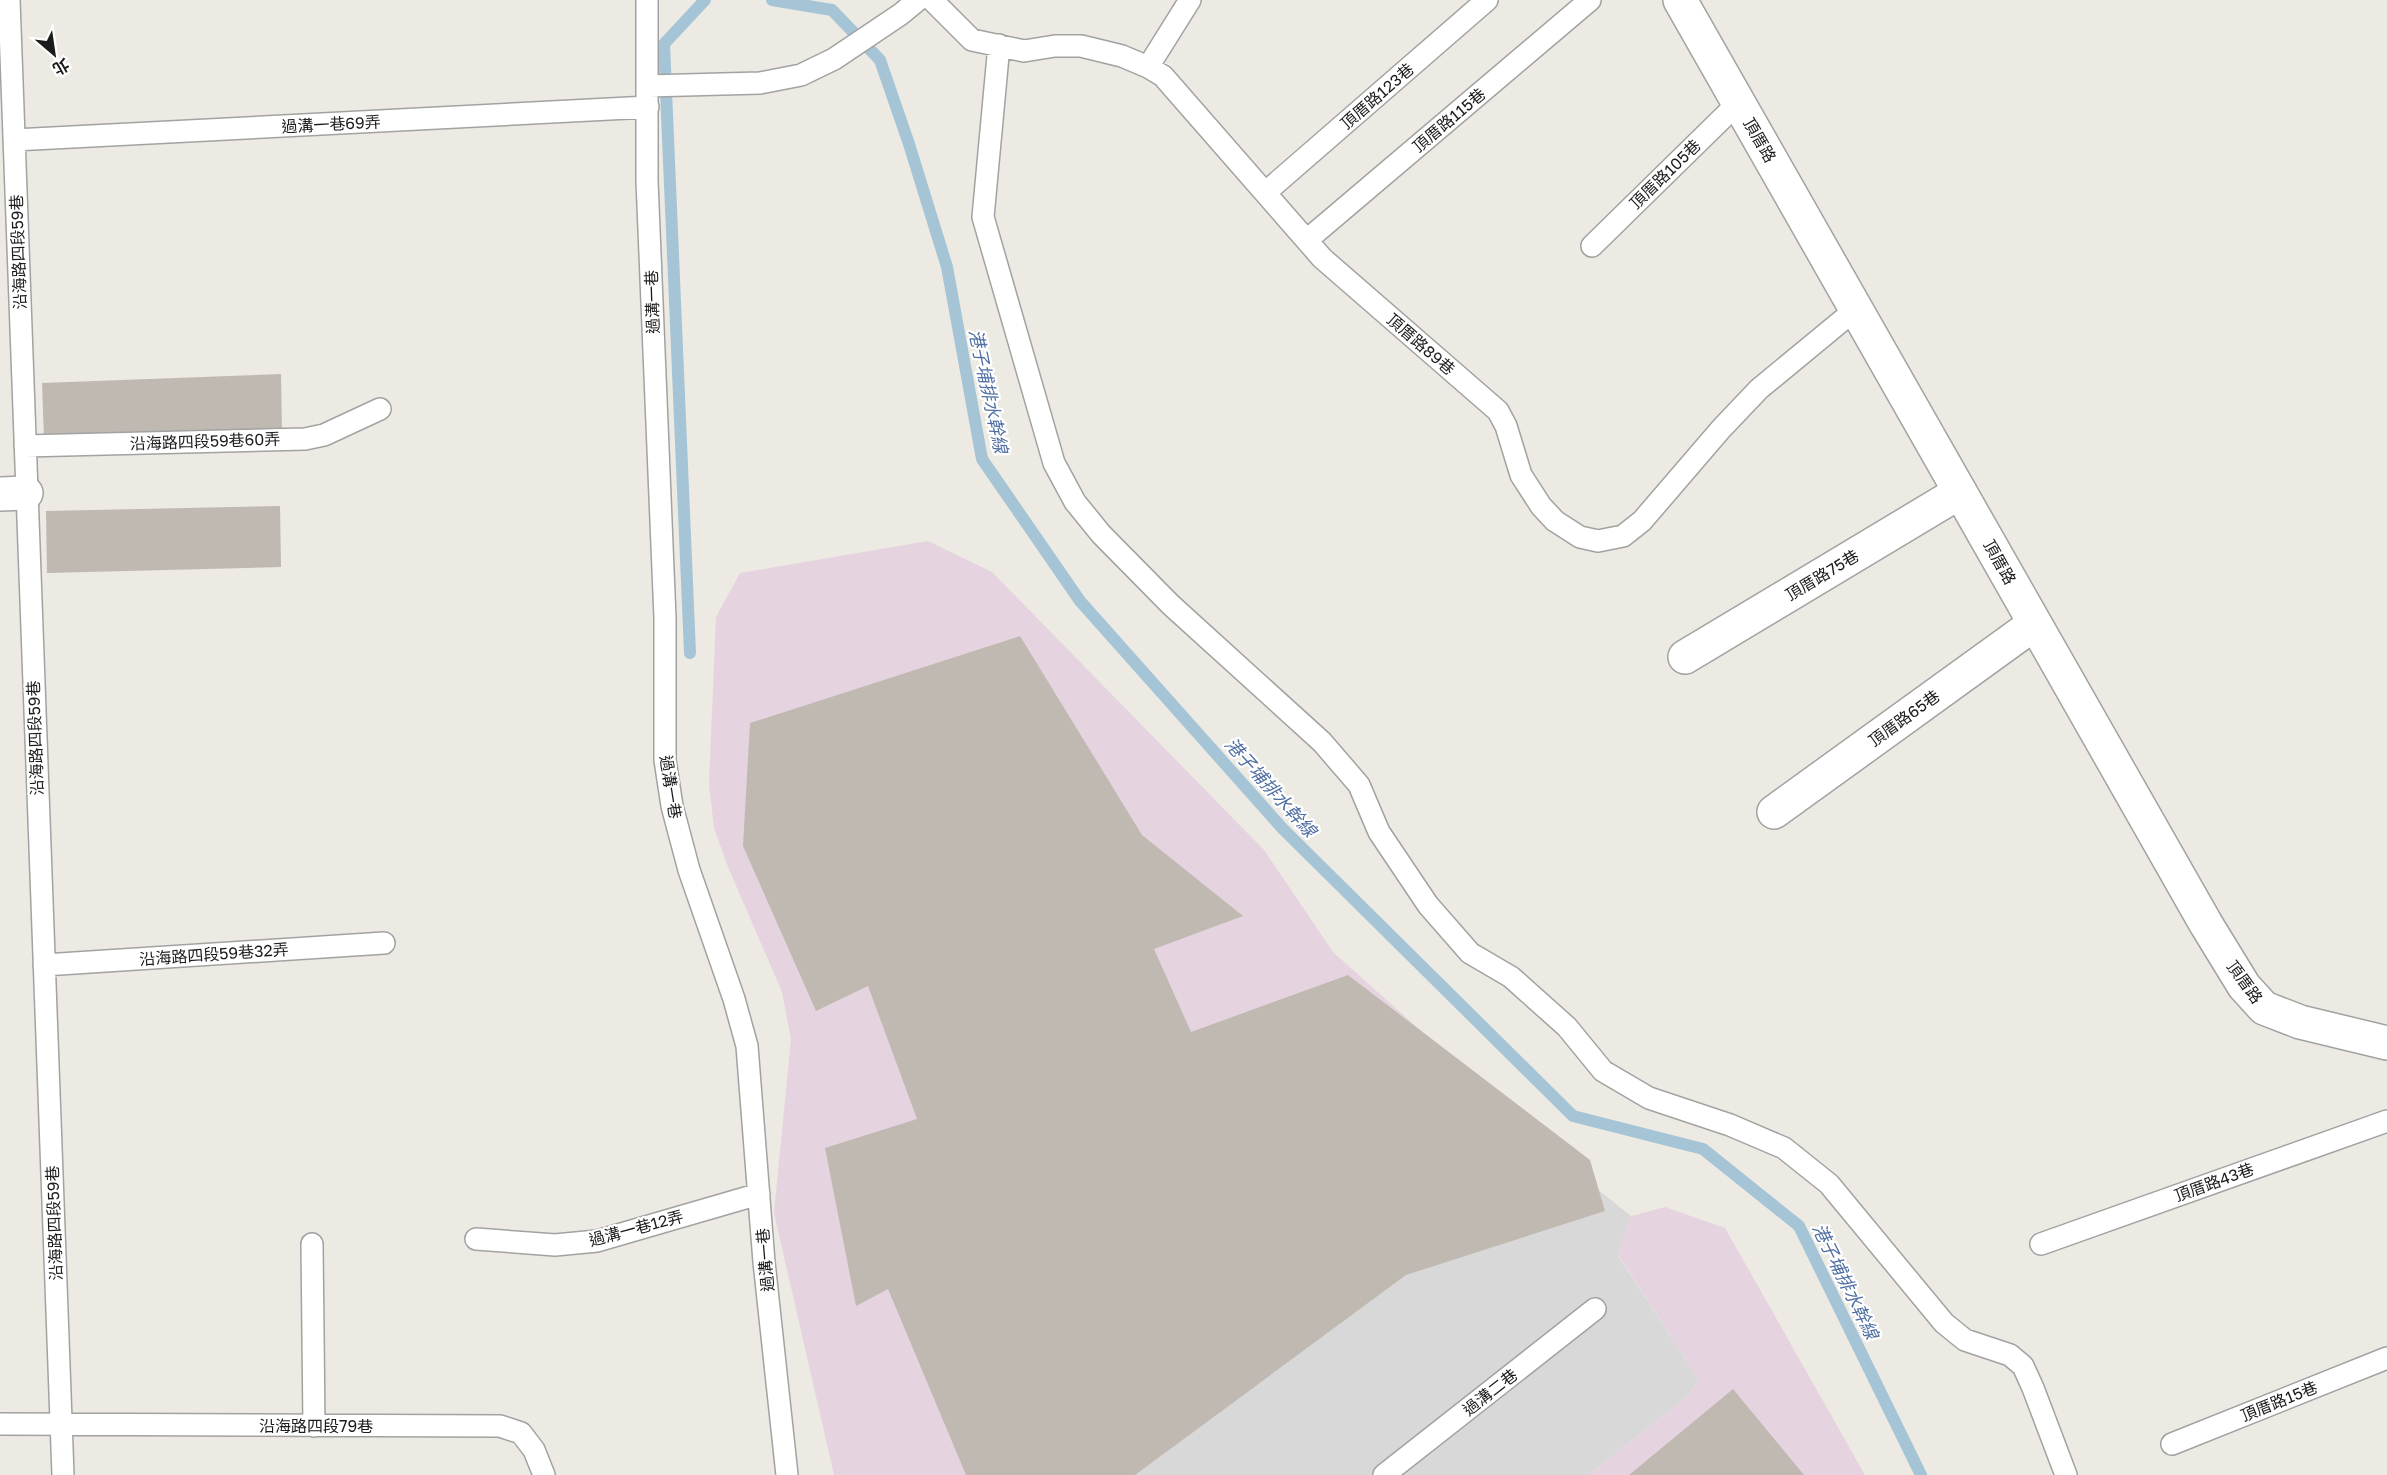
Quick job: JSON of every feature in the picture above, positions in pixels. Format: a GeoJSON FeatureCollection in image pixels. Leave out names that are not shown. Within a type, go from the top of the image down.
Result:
{"type":"FeatureCollection","features":[{"type":"Feature","properties":{"kind":"street","name":"頂厝路"},"geometry":{"type":"LineString","coordinates":[[1680,0],[2034,624],[2244,986],[2264,1008],[2300,1022],[2387,1043]]}},
{"type":"Feature","properties":{"kind":"street","name":"頂厝路75巷"},"geometry":{"type":"LineString","coordinates":[[1684,657],[1960,492]]}},
{"type":"Feature","properties":{"kind":"street","name":"頂厝路65巷"},"geometry":{"type":"LineString","coordinates":[[1774,812],[2034,624]]}},
{"type":"Feature","properties":{"kind":"lane","name":"沿海路四段59巷"},"geometry":{"type":"LineString","coordinates":[[9,0],[25,446],[13,494],[44,965],[63,1475]]}},
{"type":"Feature","properties":{"kind":"lane","name":"過溝一巷"},"geometry":{"type":"LineString","coordinates":[[647,0],[653,92],[647,181],[665,618],[665,760],[672,806],[689,870],[734,999],[747,1046],[777,1395],[787,1475]]}},
{"type":"Feature","properties":{"kind":"lane","name":"過溝一巷69弄"},"geometry":{"type":"LineString","coordinates":[[14,140],[760,83],[801,75],[834,59],[902,14],[918,0]]}},
{"type":"Feature","properties":{"kind":"lane","name":"頂厝路89巷"},"geometry":{"type":"LineString","coordinates":[[932,0],[972,40],[1024,51],[1055,46],[1081,46],[1122,57],[1148,67],[1163,76],[1322,258],[1498,411],[1506,426],[1521,475],[1541,506],[1555,521],[1580,537],[1598,542],[1623,536],[1642,521],[1721,429],[1759,389],[1856,309]]}},
{"type":"Feature","properties":{"kind":"lane"},"geometry":{"type":"LineString","coordinates":[[1148,67],[1190,0]]}},
{"type":"Feature","properties":{"kind":"lane","name":"頂厝路123巷"},"geometry":{"type":"LineString","coordinates":[[1266,192],[1487,0]]}},
{"type":"Feature","properties":{"kind":"lane","name":"頂厝路115巷"},"geometry":{"type":"LineString","coordinates":[[1307,240],[1590,0]]}},
{"type":"Feature","properties":{"kind":"lane"},"geometry":{"type":"LineString","coordinates":[[999,45],[983,217],[1054,463],[1074,502],[1101,534],[1171,605],[1322,742],[1359,785],[1379,832],[1428,905],[1470,953],[1511,977],[1559,1020],[1603,1071],[1649,1098],[1730,1125],[1784,1148],[1829,1184],[1944,1323],[1965,1340],[2010,1355],[2023,1366],[2066,1475]]}},
{"type":"Feature","properties":{"kind":"lane","name":"頂厝路105巷"},"geometry":{"type":"LineString","coordinates":[[1592,246],[1739,102]]}},
{"type":"Feature","properties":{"kind":"lane","name":"沿海路四段59巷60弄"},"geometry":{"type":"LineString","coordinates":[[25,446],[305,439],[324,435],[380,410]]}},
{"type":"Feature","properties":{"kind":"lane","name":"沿海路四段59巷32弄"},"geometry":{"type":"LineString","coordinates":[[44,965],[384,943]]}},
{"type":"Feature","properties":{"kind":"lane","name":"頂厝路43巷"},"geometry":{"type":"LineString","coordinates":[[2041,1244],[2387,1121]]}},
{"type":"Feature","properties":{"kind":"lane","name":"過溝一巷12弄"},"geometry":{"type":"LineString","coordinates":[[476,1239],[555,1245],[597,1240],[759,1194]]}},
{"type":"Feature","properties":{"kind":"lane"},"geometry":{"type":"LineString","coordinates":[[312,1244],[314,1426]]}},
{"type":"Feature","properties":{"kind":"lane","name":"過溝二巷"},"geometry":{"type":"LineString","coordinates":[[1384,1475],[1595,1308]]}},
{"type":"Feature","properties":{"kind":"lane","name":"頂厝路15巷"},"geometry":{"type":"LineString","coordinates":[[2172,1444],[2387,1358]]}},
{"type":"Feature","properties":{"kind":"lane","name":"沿海路四段79巷"},"geometry":{"type":"LineString","coordinates":[[0,1424],[500,1426],[520,1433],[534,1450],[544,1475]]}},
{"type":"Feature","properties":{"kind":"shaded area"},"geometry":{"type":"Polygon","coordinates":[[[928,541],[992,572],[1264,850],[1333,952],[1601,1192],[1443,1250],[1115,1475],[834,1475],[774,1213],[791,1039],[782,992],[728,867],[714,828],[709,784],[716,617],[740,573],[928,541]]]}},
{"type":"Feature","properties":{"kind":"shaded area"},"geometry":{"type":"Polygon","coordinates":[[[1601,1192],[1631,1216],[1618,1256],[1699,1380],[1687,1397],[1588,1475],[1115,1475],[1443,1250],[1601,1192]]]}},
{"type":"Feature","properties":{"kind":"shaded area"},"geometry":{"type":"Polygon","coordinates":[[[1665,1207],[1725,1228],[1865,1475],[1588,1475],[1687,1397],[1699,1380],[1618,1255],[1631,1216],[1665,1207]]]}},
{"type":"Feature","properties":{"kind":"building"},"geometry":{"type":"Polygon","coordinates":[[[281,374],[282,431],[44,440],[42,383],[281,374]]]}},
{"type":"Feature","properties":{"kind":"building"},"geometry":{"type":"Polygon","coordinates":[[[280,506],[281,567],[47,573],[46,511],[280,506]]]}},
{"type":"Feature","properties":{"kind":"building"},"geometry":{"type":"Polygon","coordinates":[[[1020,636],[1142,835],[1243,916],[1154,949],[1191,1032],[1348,975],[1590,1160],[1605,1211],[1406,1275],[1135,1475],[966,1475],[888,1289],[856,1306],[825,1148],[917,1119],[868,986],[816,1011],[743,846],[750,723],[1020,636]]]}},
{"type":"Feature","properties":{"kind":"building"},"geometry":{"type":"Polygon","coordinates":[[[1733,1389],[1804,1475],[1629,1475],[1733,1389]]]}},
{"type":"Feature","properties":{"kind":"waterway"},"geometry":{"type":"LineString","coordinates":[[690,653],[664,44],[705,0]]}},
{"type":"Feature","properties":{"kind":"waterway","name":"港子埔排水幹線"},"geometry":{"type":"LineString","coordinates":[[772,0],[832,10],[880,60],[947,267],[982,459],[1080,601],[1283,829],[1573,1116],[1703,1149],[1799,1226],[1921,1475]]}}]}
